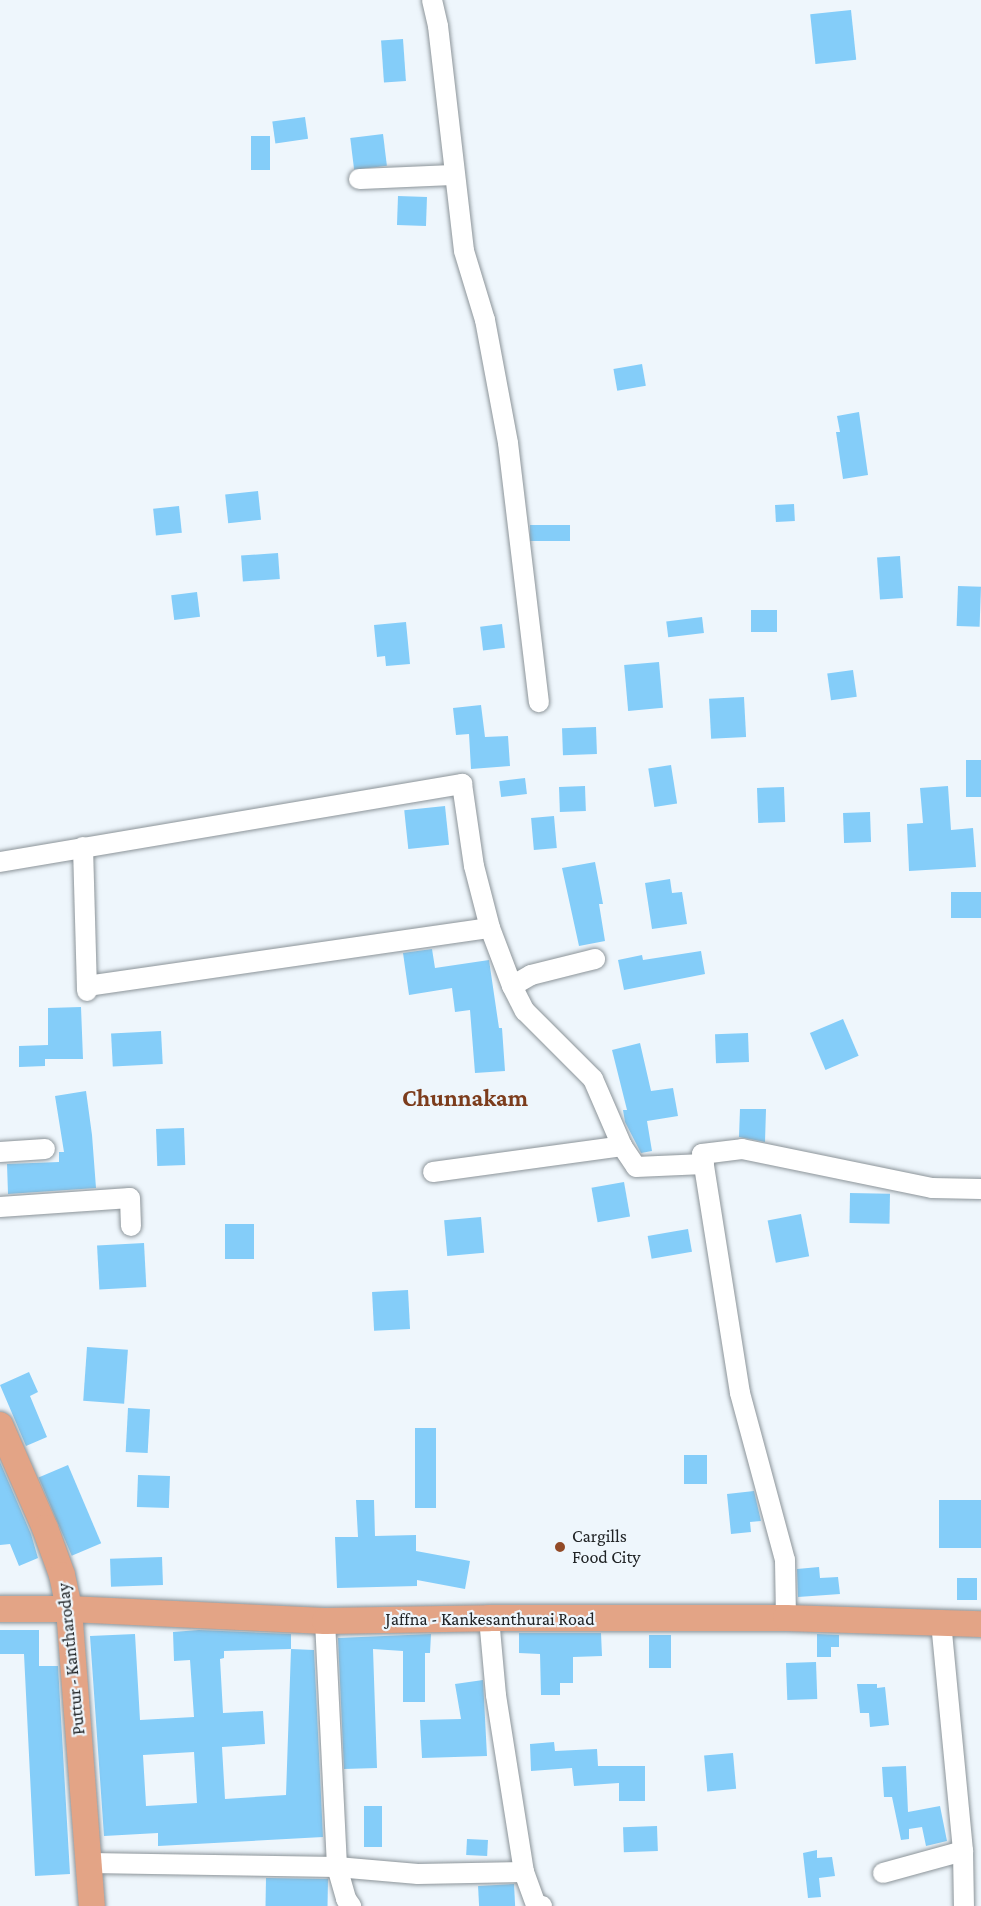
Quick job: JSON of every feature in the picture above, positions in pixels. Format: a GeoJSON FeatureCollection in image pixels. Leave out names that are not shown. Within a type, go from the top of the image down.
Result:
{"type":"FeatureCollection","features":[{"type":"Feature","properties":{"kind":"main road","name":"Puttur - Kantharoday"},"geometry":{"type":"LineString","coordinates":[[0,1425],[45,1528],[62,1575],[69,1609],[92,1906]]}},
{"type":"Feature","properties":{"kind":"main road","name":"Jaffna - Kankesanthurai Road"},"geometry":{"type":"LineString","coordinates":[[0,1609],[69,1609],[325,1621],[489,1618],[786,1618],[981,1624]]}},
{"type":"Feature","properties":{"kind":"street"},"geometry":{"type":"LineString","coordinates":[[432,0],[438,26],[454,175],[465,251],[485,320],[508,443],[538,702]]}},
{"type":"Feature","properties":{"kind":"street"},"geometry":{"type":"LineString","coordinates":[[359,179],[454,175]]}},
{"type":"Feature","properties":{"kind":"street"},"geometry":{"type":"LineString","coordinates":[[0,862],[462,784],[474,866],[490,928],[512,986],[525,1011],[593,1079],[622,1146],[636,1167],[704,1164]]}},
{"type":"Feature","properties":{"kind":"street"},"geometry":{"type":"LineString","coordinates":[[83,847],[87,989],[490,928]]}},
{"type":"Feature","properties":{"kind":"street"},"geometry":{"type":"LineString","coordinates":[[512,986],[531,975],[594,959]]}},
{"type":"Feature","properties":{"kind":"street"},"geometry":{"type":"LineString","coordinates":[[433,1172],[622,1146]]}},
{"type":"Feature","properties":{"kind":"street"},"geometry":{"type":"LineString","coordinates":[[0,1152],[45,1149]]}},
{"type":"Feature","properties":{"kind":"street"},"geometry":{"type":"LineString","coordinates":[[786,1618],[786,1560],[740,1393],[702,1154],[742,1149],[932,1188],[981,1189]]}},
{"type":"Feature","properties":{"kind":"street"},"geometry":{"type":"LineString","coordinates":[[0,1207],[130,1198],[131,1226]]}},
{"type":"Feature","properties":{"kind":"street"},"geometry":{"type":"LineString","coordinates":[[489,1618],[496,1695],[524,1872],[536,1905],[542,1906]]}},
{"type":"Feature","properties":{"kind":"street"},"geometry":{"type":"LineString","coordinates":[[325,1621],[337,1867],[346,1899],[351,1906]]}},
{"type":"Feature","properties":{"kind":"street"},"geometry":{"type":"LineString","coordinates":[[941,1622],[963,1851],[964,1906]]}},
{"type":"Feature","properties":{"kind":"street"},"geometry":{"type":"LineString","coordinates":[[883,1873],[963,1851]]}},
{"type":"Feature","properties":{"kind":"street"},"geometry":{"type":"LineString","coordinates":[[90,1863],[337,1867],[418,1874],[524,1872]]}},
{"type":"Feature","properties":{"kind":"building"},"geometry":{"type":"Polygon","coordinates":[[[851,10],[856,60],[815,64],[810,14],[851,10]]]}},
{"type":"Feature","properties":{"kind":"building"},"geometry":{"type":"Polygon","coordinates":[[[403,39],[406,81],[384,82],[381,41],[403,39]]]}},
{"type":"Feature","properties":{"kind":"building"},"geometry":{"type":"Polygon","coordinates":[[[305,117],[308,139],[275,143],[272,122],[305,117]]]}},
{"type":"Feature","properties":{"kind":"building"},"geometry":{"type":"Polygon","coordinates":[[[383,134],[387,166],[354,170],[350,138],[383,134]]]}},
{"type":"Feature","properties":{"kind":"building"},"geometry":{"type":"Polygon","coordinates":[[[251,136],[270,136],[270,170],[251,170],[251,136]]]}},
{"type":"Feature","properties":{"kind":"building"},"geometry":{"type":"Polygon","coordinates":[[[398,196],[427,197],[426,226],[397,225],[398,196]]]}},
{"type":"Feature","properties":{"kind":"building"},"geometry":{"type":"Polygon","coordinates":[[[642,364],[646,386],[617,391],[613,369],[642,364]]]}},
{"type":"Feature","properties":{"kind":"building"},"geometry":{"type":"Polygon","coordinates":[[[859,412],[868,475],[843,479],[836,432],[840,432],[837,416],[859,412]]]}},
{"type":"Feature","properties":{"kind":"building"},"geometry":{"type":"Polygon","coordinates":[[[258,491],[261,520],[228,523],[225,494],[258,491]]]}},
{"type":"Feature","properties":{"kind":"building"},"geometry":{"type":"Polygon","coordinates":[[[794,504],[795,521],[776,522],[775,505],[794,504]]]}},
{"type":"Feature","properties":{"kind":"building"},"geometry":{"type":"Polygon","coordinates":[[[179,506],[182,533],[156,536],[153,509],[179,506]]]}},
{"type":"Feature","properties":{"kind":"building"},"geometry":{"type":"Polygon","coordinates":[[[530,525],[570,525],[570,541],[530,541],[530,525]]]}},
{"type":"Feature","properties":{"kind":"building"},"geometry":{"type":"Polygon","coordinates":[[[278,553],[280,579],[243,582],[241,556],[278,553]]]}},
{"type":"Feature","properties":{"kind":"building"},"geometry":{"type":"Polygon","coordinates":[[[900,556],[903,598],[880,600],[877,558],[900,556]]]}},
{"type":"Feature","properties":{"kind":"building"},"geometry":{"type":"Polygon","coordinates":[[[958,586],[981,587],[980,627],[957,626],[958,586]]]}},
{"type":"Feature","properties":{"kind":"building"},"geometry":{"type":"Polygon","coordinates":[[[197,592],[200,617],[174,620],[171,595],[197,592]]]}},
{"type":"Feature","properties":{"kind":"building"},"geometry":{"type":"Polygon","coordinates":[[[751,610],[777,610],[777,632],[751,632],[751,610]]]}},
{"type":"Feature","properties":{"kind":"building"},"geometry":{"type":"Polygon","coordinates":[[[702,617],[704,633],[668,637],[666,621],[702,617]]]}},
{"type":"Feature","properties":{"kind":"building"},"geometry":{"type":"Polygon","coordinates":[[[406,622],[410,664],[386,666],[385,656],[377,657],[374,625],[406,622]]]}},
{"type":"Feature","properties":{"kind":"building"},"geometry":{"type":"Polygon","coordinates":[[[502,624],[505,648],[483,651],[480,627],[502,624]]]}},
{"type":"Feature","properties":{"kind":"building"},"geometry":{"type":"Polygon","coordinates":[[[659,662],[663,708],[628,711],[624,665],[659,662]]]}},
{"type":"Feature","properties":{"kind":"building"},"geometry":{"type":"Polygon","coordinates":[[[853,670],[857,697],[831,700],[827,674],[853,670]]]}},
{"type":"Feature","properties":{"kind":"building"},"geometry":{"type":"Polygon","coordinates":[[[744,697],[746,737],[711,739],[709,699],[744,697]]]}},
{"type":"Feature","properties":{"kind":"building"},"geometry":{"type":"Polygon","coordinates":[[[481,705],[485,737],[508,736],[510,766],[471,769],[469,734],[456,735],[453,708],[481,705]]]}},
{"type":"Feature","properties":{"kind":"building"},"geometry":{"type":"Polygon","coordinates":[[[596,727],[597,754],[563,755],[562,728],[596,727]]]}},
{"type":"Feature","properties":{"kind":"building"},"geometry":{"type":"Polygon","coordinates":[[[966,760],[981,760],[981,797],[966,797],[966,760]]]}},
{"type":"Feature","properties":{"kind":"building"},"geometry":{"type":"Polygon","coordinates":[[[671,765],[677,804],[654,807],[648,769],[671,765]]]}},
{"type":"Feature","properties":{"kind":"building"},"geometry":{"type":"Polygon","coordinates":[[[525,778],[527,794],[501,797],[499,781],[525,778]]]}},
{"type":"Feature","properties":{"kind":"building"},"geometry":{"type":"Polygon","coordinates":[[[585,786],[586,811],[560,812],[559,787],[585,786]]]}},
{"type":"Feature","properties":{"kind":"building"},"geometry":{"type":"Polygon","coordinates":[[[948,786],[951,830],[973,828],[976,867],[909,871],[907,824],[923,823],[920,788],[948,786]]]}},
{"type":"Feature","properties":{"kind":"building"},"geometry":{"type":"Polygon","coordinates":[[[784,787],[785,822],[758,823],[757,788],[784,787]]]}},
{"type":"Feature","properties":{"kind":"building"},"geometry":{"type":"Polygon","coordinates":[[[445,806],[449,845],[408,849],[404,810],[445,806]]]}},
{"type":"Feature","properties":{"kind":"building"},"geometry":{"type":"Polygon","coordinates":[[[870,812],[871,842],[844,843],[843,813],[870,812]]]}},
{"type":"Feature","properties":{"kind":"building"},"geometry":{"type":"Polygon","coordinates":[[[554,816],[557,848],[534,850],[531,818],[554,816]]]}},
{"type":"Feature","properties":{"kind":"building"},"geometry":{"type":"Polygon","coordinates":[[[595,862],[603,904],[599,904],[605,941],[579,946],[562,868],[595,862]]]}},
{"type":"Feature","properties":{"kind":"building"},"geometry":{"type":"Polygon","coordinates":[[[670,879],[672,893],[682,892],[687,924],[652,929],[645,883],[670,879]]]}},
{"type":"Feature","properties":{"kind":"building"},"geometry":{"type":"Polygon","coordinates":[[[951,892],[981,892],[981,918],[951,918],[951,892]]]}},
{"type":"Feature","properties":{"kind":"building"},"geometry":{"type":"Polygon","coordinates":[[[432,949],[435,968],[489,960],[499,1028],[502,1028],[505,1071],[475,1073],[470,1010],[455,1012],[452,988],[409,995],[403,953],[432,949]]]}},
{"type":"Feature","properties":{"kind":"building"},"geometry":{"type":"Polygon","coordinates":[[[701,951],[705,974],[624,990],[618,960],[642,955],[643,960],[701,951]]]}},
{"type":"Feature","properties":{"kind":"building"},"geometry":{"type":"Polygon","coordinates":[[[81,1007],[83,1059],[45,1059],[45,1066],[19,1067],[19,1046],[48,1045],[48,1008],[81,1007]]]}},
{"type":"Feature","properties":{"kind":"building"},"geometry":{"type":"Polygon","coordinates":[[[843,1019],[859,1056],[825,1070],[810,1033],[843,1019]]]}},
{"type":"Feature","properties":{"kind":"building"},"geometry":{"type":"Polygon","coordinates":[[[161,1031],[163,1064],[113,1067],[111,1034],[161,1031]]]}},
{"type":"Feature","properties":{"kind":"building"},"geometry":{"type":"Polygon","coordinates":[[[748,1033],[749,1062],[716,1063],[715,1034],[748,1033]]]}},
{"type":"Feature","properties":{"kind":"building"},"geometry":{"type":"Polygon","coordinates":[[[640,1043],[651,1091],[673,1088],[678,1116],[647,1121],[652,1151],[641,1153],[625,1122],[623,1110],[627,1110],[612,1050],[640,1043]]]}},
{"type":"Feature","properties":{"kind":"building"},"geometry":{"type":"Polygon","coordinates":[[[86,1091],[96,1188],[8,1194],[7,1164],[59,1162],[59,1152],[64,1152],[55,1096],[86,1091]]]}},
{"type":"Feature","properties":{"kind":"building"},"geometry":{"type":"Polygon","coordinates":[[[740,1109],[766,1109],[765,1142],[739,1137],[740,1109]]]}},
{"type":"Feature","properties":{"kind":"building"},"geometry":{"type":"Polygon","coordinates":[[[184,1128],[185,1165],[157,1166],[156,1129],[184,1128]]]}},
{"type":"Feature","properties":{"kind":"building"},"geometry":{"type":"Polygon","coordinates":[[[624,1182],[630,1216],[598,1222],[592,1188],[624,1182]]]}},
{"type":"Feature","properties":{"kind":"building"},"geometry":{"type":"Polygon","coordinates":[[[850,1193],[890,1194],[889,1224],[849,1223],[850,1193]]]}},
{"type":"Feature","properties":{"kind":"building"},"geometry":{"type":"Polygon","coordinates":[[[801,1214],[809,1256],[776,1263],[768,1220],[801,1214]]]}},
{"type":"Feature","properties":{"kind":"building"},"geometry":{"type":"Polygon","coordinates":[[[481,1217],[484,1253],[447,1256],[444,1220],[481,1217]]]}},
{"type":"Feature","properties":{"kind":"building"},"geometry":{"type":"Polygon","coordinates":[[[225,1224],[254,1224],[254,1259],[225,1259],[225,1224]]]}},
{"type":"Feature","properties":{"kind":"building"},"geometry":{"type":"Polygon","coordinates":[[[688,1229],[692,1252],[652,1259],[648,1236],[688,1229]]]}},
{"type":"Feature","properties":{"kind":"building"},"geometry":{"type":"Polygon","coordinates":[[[144,1243],[146,1287],[99,1289],[97,1245],[144,1243]]]}},
{"type":"Feature","properties":{"kind":"building"},"geometry":{"type":"Polygon","coordinates":[[[408,1290],[410,1329],[374,1331],[372,1292],[408,1290]]]}},
{"type":"Feature","properties":{"kind":"building"},"geometry":{"type":"Polygon","coordinates":[[[87,1347],[128,1350],[124,1404],[83,1401],[87,1347]]]}},
{"type":"Feature","properties":{"kind":"building"},"geometry":{"type":"Polygon","coordinates":[[[29,1372],[38,1392],[30,1396],[47,1437],[26,1446],[0,1385],[29,1372]]]}},
{"type":"Feature","properties":{"kind":"building"},"geometry":{"type":"Polygon","coordinates":[[[128,1408],[150,1409],[148,1453],[126,1452],[128,1408]]]}},
{"type":"Feature","properties":{"kind":"building"},"geometry":{"type":"Polygon","coordinates":[[[415,1428],[436,1428],[436,1508],[415,1508],[415,1428]]]}},
{"type":"Feature","properties":{"kind":"building"},"geometry":{"type":"Polygon","coordinates":[[[684,1455],[707,1455],[707,1484],[684,1484],[684,1455]]]}},
{"type":"Feature","properties":{"kind":"building"},"geometry":{"type":"Polygon","coordinates":[[[0,1462],[31,1534],[38,1558],[19,1566],[10,1544],[0,1545],[0,1462]]]}},
{"type":"Feature","properties":{"kind":"building"},"geometry":{"type":"Polygon","coordinates":[[[68,1465],[101,1543],[72,1556],[39,1478],[68,1465]]]}},
{"type":"Feature","properties":{"kind":"building"},"geometry":{"type":"Polygon","coordinates":[[[138,1475],[170,1476],[169,1508],[137,1507],[138,1475]]]}},
{"type":"Feature","properties":{"kind":"building"},"geometry":{"type":"Polygon","coordinates":[[[754,1491],[761,1521],[750,1522],[751,1532],[731,1534],[727,1494],[754,1491]]]}},
{"type":"Feature","properties":{"kind":"building"},"geometry":{"type":"Polygon","coordinates":[[[356,1500],[374,1500],[375,1536],[416,1535],[416,1551],[470,1561],[465,1589],[417,1580],[417,1586],[337,1588],[335,1537],[358,1537],[356,1500]]]}},
{"type":"Feature","properties":{"kind":"building"},"geometry":{"type":"Polygon","coordinates":[[[939,1500],[981,1500],[981,1548],[939,1548],[939,1500]]]}},
{"type":"Feature","properties":{"kind":"building"},"geometry":{"type":"Polygon","coordinates":[[[162,1557],[163,1585],[111,1587],[110,1559],[162,1557]]]}},
{"type":"Feature","properties":{"kind":"building"},"geometry":{"type":"Polygon","coordinates":[[[819,1567],[820,1578],[838,1577],[840,1594],[798,1597],[797,1569],[819,1567]]]}},
{"type":"Feature","properties":{"kind":"building"},"geometry":{"type":"Polygon","coordinates":[[[957,1578],[977,1578],[977,1600],[957,1600],[957,1578]]]}},
{"type":"Feature","properties":{"kind":"building"},"geometry":{"type":"Polygon","coordinates":[[[0,1630],[39,1630],[39,1666],[58,1666],[70,1874],[35,1876],[24,1654],[0,1654],[0,1630]]]}},
{"type":"Feature","properties":{"kind":"building"},"geometry":{"type":"Polygon","coordinates":[[[199,1630],[291,1634],[291,1649],[314,1650],[323,1837],[158,1846],[158,1833],[104,1836],[90,1636],[135,1634],[140,1720],[194,1717],[190,1660],[174,1661],[173,1632],[199,1630]],[[291,1649],[224,1651],[224,1658],[220,1659],[223,1713],[263,1711],[265,1744],[222,1747],[225,1799],[286,1795],[291,1649]],[[194,1752],[143,1755],[146,1806],[197,1803],[194,1752]]]}},
{"type":"Feature","properties":{"kind":"building"},"geometry":{"type":"Polygon","coordinates":[[[519,1633],[601,1633],[602,1656],[573,1657],[573,1683],[560,1683],[560,1695],[541,1695],[540,1654],[519,1653],[519,1633]]]}},
{"type":"Feature","properties":{"kind":"building"},"geometry":{"type":"Polygon","coordinates":[[[431,1634],[430,1653],[425,1653],[425,1702],[403,1702],[403,1651],[373,1649],[377,1768],[344,1769],[338,1638],[431,1634]]]}},
{"type":"Feature","properties":{"kind":"building"},"geometry":{"type":"Polygon","coordinates":[[[817,1634],[839,1635],[839,1647],[831,1647],[831,1657],[817,1657],[817,1634]]]}},
{"type":"Feature","properties":{"kind":"building"},"geometry":{"type":"Polygon","coordinates":[[[649,1635],[671,1635],[671,1668],[649,1668],[649,1635]]]}},
{"type":"Feature","properties":{"kind":"building"},"geometry":{"type":"Polygon","coordinates":[[[816,1662],[817,1699],[787,1700],[786,1663],[816,1662]]]}},
{"type":"Feature","properties":{"kind":"building"},"geometry":{"type":"Polygon","coordinates":[[[483,1680],[487,1756],[422,1758],[420,1720],[461,1719],[455,1684],[483,1680]]]}},
{"type":"Feature","properties":{"kind":"building"},"geometry":{"type":"Polygon","coordinates":[[[857,1684],[877,1684],[877,1688],[885,1687],[889,1725],[870,1727],[869,1713],[860,1713],[857,1684]]]}},
{"type":"Feature","properties":{"kind":"building"},"geometry":{"type":"Polygon","coordinates":[[[554,1742],[555,1751],[597,1749],[598,1766],[645,1766],[645,1801],[619,1801],[619,1783],[574,1786],[572,1768],[531,1771],[530,1744],[554,1742]]]}},
{"type":"Feature","properties":{"kind":"building"},"geometry":{"type":"Polygon","coordinates":[[[733,1753],[736,1789],[707,1791],[704,1756],[733,1753]]]}},
{"type":"Feature","properties":{"kind":"building"},"geometry":{"type":"Polygon","coordinates":[[[906,1766],[908,1812],[940,1806],[947,1841],[926,1846],[922,1827],[909,1829],[909,1839],[901,1840],[892,1797],[884,1797],[882,1767],[906,1766]]]}},
{"type":"Feature","properties":{"kind":"building"},"geometry":{"type":"Polygon","coordinates":[[[364,1806],[382,1806],[382,1847],[364,1847],[364,1806]]]}},
{"type":"Feature","properties":{"kind":"building"},"geometry":{"type":"Polygon","coordinates":[[[657,1826],[658,1851],[624,1852],[623,1827],[657,1826]]]}},
{"type":"Feature","properties":{"kind":"building"},"geometry":{"type":"Polygon","coordinates":[[[467,1839],[488,1840],[487,1856],[466,1855],[467,1839]]]}},
{"type":"Feature","properties":{"kind":"building"},"geometry":{"type":"Polygon","coordinates":[[[817,1850],[817,1858],[832,1857],[835,1876],[819,1878],[821,1897],[808,1898],[803,1853],[817,1850]]]}},
{"type":"Feature","properties":{"kind":"building"},"geometry":{"type":"Polygon","coordinates":[[[266,1878],[328,1879],[328,1906],[266,1906],[266,1878]]]}},
{"type":"Feature","properties":{"kind":"building"},"geometry":{"type":"Polygon","coordinates":[[[514,1884],[515,1906],[479,1906],[478,1886],[514,1884]]]}},
{"type":"Feature","properties":{"kind":"place","name":"Cargills Food City"},"geometry":{"type":"Point","coordinates":[560,1547]}},
{"type":"Feature","properties":{"kind":"district","name":"Chunnakam"},"geometry":{"type":"Point","coordinates":[465,1098]}}]}
